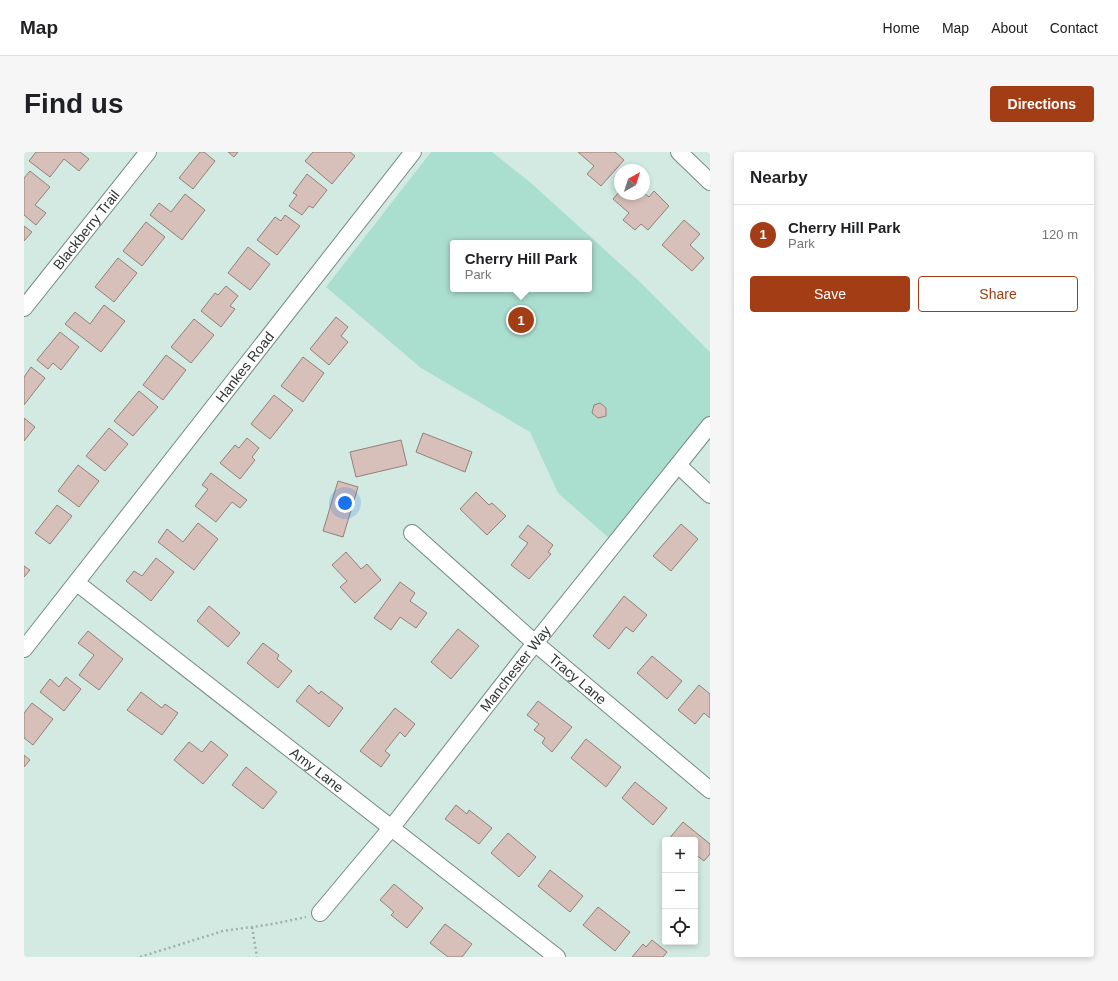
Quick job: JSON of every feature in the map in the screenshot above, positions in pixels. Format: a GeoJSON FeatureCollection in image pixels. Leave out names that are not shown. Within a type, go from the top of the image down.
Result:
{"type":"FeatureCollection","features":[{"type":"Feature","properties":{"kind":"street","name":"Blackberry Trail"},"geometry":{"type":"LineString","coordinates":[[24,308],[148,152]]}},
{"type":"Feature","properties":{"kind":"street","name":"Hankes Road"},"geometry":{"type":"LineString","coordinates":[[77,583],[413,152]]}},
{"type":"Feature","properties":{"kind":"street"},"geometry":{"type":"LineString","coordinates":[[679,152],[710,182]]}},
{"type":"Feature","properties":{"kind":"street","name":"Manchester Way"},"geometry":{"type":"LineString","coordinates":[[320,913],[392,827],[534,643],[710,424]]}},
{"type":"Feature","properties":{"kind":"street"},"geometry":{"type":"LineString","coordinates":[[678,465],[710,495]]}},
{"type":"Feature","properties":{"kind":"street","name":"Tracy Lane"},"geometry":{"type":"LineString","coordinates":[[412,533],[534,643],[710,790]]}},
{"type":"Feature","properties":{"kind":"street"},"geometry":{"type":"LineString","coordinates":[[24,649],[77,583]]}},
{"type":"Feature","properties":{"kind":"street","name":"Amy Lane"},"geometry":{"type":"LineString","coordinates":[[77,583],[557,957]]}},
{"type":"Feature","properties":{"kind":"path"},"geometry":{"type":"LineString","coordinates":[[140,957],[223,931],[273,924],[320,913]]}},
{"type":"Feature","properties":{"kind":"path"},"geometry":{"type":"LineString","coordinates":[[252,927],[257,957]]}},
{"type":"Feature","properties":{"kind":"green space"},"geometry":{"type":"Polygon","coordinates":[[[431,152],[492,152],[531,183],[638,280],[710,352],[710,416],[610,539],[558,493],[530,432],[421,368],[326,287],[431,152]]]}},
{"type":"Feature","properties":{"kind":"building"},"geometry":{"type":"Polygon","coordinates":[[[36,152],[80,152],[89,159],[79,171],[64,159],[50,177],[29,161],[36,152]]]}},
{"type":"Feature","properties":{"kind":"building"},"geometry":{"type":"Polygon","coordinates":[[[200,152],[204,152],[215,161],[193,189],[179,178],[200,152]]]}},
{"type":"Feature","properties":{"kind":"building"},"geometry":{"type":"Polygon","coordinates":[[[228,152],[238,152],[234,157],[228,152]]]}},
{"type":"Feature","properties":{"kind":"building"},"geometry":{"type":"Polygon","coordinates":[[[313,152],[350,152],[355,156],[332,184],[305,161],[313,152]]]}},
{"type":"Feature","properties":{"kind":"building"},"geometry":{"type":"Polygon","coordinates":[[[578,152],[615,152],[624,160],[620,164],[614,164],[614,171],[601,186],[587,174],[594,166],[578,152]]]}},
{"type":"Feature","properties":{"kind":"building"},"geometry":{"type":"Polygon","coordinates":[[[30,171],[50,187],[35,205],[46,213],[36,225],[24,215],[24,178],[30,171]]]}},
{"type":"Feature","properties":{"kind":"building"},"geometry":{"type":"Polygon","coordinates":[[[307,174],[327,190],[313,208],[309,206],[302,215],[289,206],[297,195],[293,193],[307,174]]]}},
{"type":"Feature","properties":{"kind":"building"},"geometry":{"type":"Polygon","coordinates":[[[654,191],[669,206],[648,230],[641,224],[635,230],[623,220],[629,213],[614,200],[650,200],[650,196],[654,191]]]}},
{"type":"Feature","properties":{"kind":"building"},"geometry":{"type":"Polygon","coordinates":[[[185,194],[205,210],[182,240],[150,215],[159,203],[171,212],[185,194]]]}},
{"type":"Feature","properties":{"kind":"building"},"geometry":{"type":"Polygon","coordinates":[[[285,215],[300,226],[277,255],[257,240],[275,217],[281,221],[285,215]]]}},
{"type":"Feature","properties":{"kind":"building"},"geometry":{"type":"Polygon","coordinates":[[[684,220],[700,234],[690,245],[704,258],[692,271],[662,245],[684,220]]]}},
{"type":"Feature","properties":{"kind":"building"},"geometry":{"type":"Polygon","coordinates":[[[146,222],[165,237],[142,266],[123,251],[146,222]]]}},
{"type":"Feature","properties":{"kind":"building"},"geometry":{"type":"Polygon","coordinates":[[[24,226],[32,232],[24,241],[24,226]]]}},
{"type":"Feature","properties":{"kind":"building"},"geometry":{"type":"Polygon","coordinates":[[[248,247],[270,264],[250,290],[228,273],[248,247]]]}},
{"type":"Feature","properties":{"kind":"building"},"geometry":{"type":"Polygon","coordinates":[[[118,258],[137,273],[114,302],[95,287],[118,258]]]}},
{"type":"Feature","properties":{"kind":"building"},"geometry":{"type":"Polygon","coordinates":[[[226,286],[238,296],[230,306],[235,309],[221,327],[201,311],[215,293],[218,295],[226,286]]]}},
{"type":"Feature","properties":{"kind":"building"},"geometry":{"type":"Polygon","coordinates":[[[104,305],[125,321],[101,352],[65,324],[75,312],[90,324],[104,305]]]}},
{"type":"Feature","properties":{"kind":"building"},"geometry":{"type":"Polygon","coordinates":[[[336,317],[348,327],[341,336],[348,342],[329,365],[310,349],[336,317]]]}},
{"type":"Feature","properties":{"kind":"building"},"geometry":{"type":"Polygon","coordinates":[[[194,319],[214,335],[191,363],[171,347],[194,319]]]}},
{"type":"Feature","properties":{"kind":"building"},"geometry":{"type":"Polygon","coordinates":[[[60,332],[79,347],[61,370],[53,363],[48,369],[37,360],[60,332]]]}},
{"type":"Feature","properties":{"kind":"building"},"geometry":{"type":"Polygon","coordinates":[[[166,355],[186,370],[163,400],[143,385],[166,355]]]}},
{"type":"Feature","properties":{"kind":"building"},"geometry":{"type":"Polygon","coordinates":[[[303,357],[324,373],[303,402],[281,386],[303,357]]]}},
{"type":"Feature","properties":{"kind":"building"},"geometry":{"type":"Polygon","coordinates":[[[31,367],[45,378],[24,405],[24,377],[31,367]]]}},
{"type":"Feature","properties":{"kind":"building"},"geometry":{"type":"Polygon","coordinates":[[[139,391],[158,407],[133,436],[114,421],[139,391]]]}},
{"type":"Feature","properties":{"kind":"building"},"geometry":{"type":"Polygon","coordinates":[[[274,395],[293,410],[270,439],[251,424],[274,395]]]}},
{"type":"Feature","properties":{"kind":"building"},"geometry":{"type":"Polygon","coordinates":[[[600,403],[606,408],[606,416],[598,418],[592,413],[594,405],[600,403]]]}},
{"type":"Feature","properties":{"kind":"building"},"geometry":{"type":"Polygon","coordinates":[[[24,418],[35,427],[24,441],[24,418]]]}},
{"type":"Feature","properties":{"kind":"building"},"geometry":{"type":"Polygon","coordinates":[[[109,428],[128,444],[105,471],[86,456],[109,428]]]}},
{"type":"Feature","properties":{"kind":"building"},"geometry":{"type":"Polygon","coordinates":[[[423,433],[472,452],[465,472],[416,452],[423,433]]]}},
{"type":"Feature","properties":{"kind":"building"},"geometry":{"type":"Polygon","coordinates":[[[247,438],[259,448],[252,457],[255,460],[240,479],[220,463],[235,445],[239,448],[247,438]]]}},
{"type":"Feature","properties":{"kind":"building"},"geometry":{"type":"Polygon","coordinates":[[[401,440],[407,465],[356,477],[350,452],[401,440]]]}},
{"type":"Feature","properties":{"kind":"building"},"geometry":{"type":"Polygon","coordinates":[[[78,465],[99,481],[79,507],[58,491],[78,465]]]}},
{"type":"Feature","properties":{"kind":"building"},"geometry":{"type":"Polygon","coordinates":[[[211,473],[247,500],[240,508],[232,502],[216,522],[195,506],[208,489],[202,485],[211,473]]]}},
{"type":"Feature","properties":{"kind":"building"},"geometry":{"type":"Polygon","coordinates":[[[338,481],[358,487],[343,537],[323,531],[338,481]]]}},
{"type":"Feature","properties":{"kind":"building"},"geometry":{"type":"Polygon","coordinates":[[[476,492],[489,505],[492,503],[506,516],[487,535],[460,509],[476,492]]]}},
{"type":"Feature","properties":{"kind":"building"},"geometry":{"type":"Polygon","coordinates":[[[57,505],[72,516],[50,544],[35,533],[57,505]]]}},
{"type":"Feature","properties":{"kind":"building"},"geometry":{"type":"Polygon","coordinates":[[[198,523],[218,539],[194,570],[158,542],[167,529],[183,542],[198,523]]]}},
{"type":"Feature","properties":{"kind":"building"},"geometry":{"type":"Polygon","coordinates":[[[681,524],[698,539],[671,571],[653,556],[681,524]]]}},
{"type":"Feature","properties":{"kind":"building"},"geometry":{"type":"Polygon","coordinates":[[[528,525],[553,545],[548,552],[551,554],[529,579],[511,565],[528,543],[519,537],[528,525]]]}},
{"type":"Feature","properties":{"kind":"building"},"geometry":{"type":"Polygon","coordinates":[[[346,552],[361,569],[367,564],[381,580],[355,603],[340,587],[347,581],[332,565],[346,552]]]}},
{"type":"Feature","properties":{"kind":"building"},"geometry":{"type":"Polygon","coordinates":[[[156,558],[174,572],[151,601],[126,581],[134,571],[142,576],[156,558]]]}},
{"type":"Feature","properties":{"kind":"building"},"geometry":{"type":"Polygon","coordinates":[[[24,566],[30,570],[24,577],[24,566]]]}},
{"type":"Feature","properties":{"kind":"building"},"geometry":{"type":"Polygon","coordinates":[[[400,582],[415,593],[410,601],[427,613],[416,628],[400,617],[391,630],[374,618],[400,582]]]}},
{"type":"Feature","properties":{"kind":"building"},"geometry":{"type":"Polygon","coordinates":[[[624,596],[647,615],[633,632],[626,627],[609,649],[593,636],[624,596]]]}},
{"type":"Feature","properties":{"kind":"building"},"geometry":{"type":"Polygon","coordinates":[[[209,606],[240,633],[228,647],[197,621],[209,606]]]}},
{"type":"Feature","properties":{"kind":"building"},"geometry":{"type":"Polygon","coordinates":[[[458,629],[479,646],[451,679],[431,662],[458,629]]]}},
{"type":"Feature","properties":{"kind":"building"},"geometry":{"type":"Polygon","coordinates":[[[88,631],[123,659],[99,690],[79,675],[94,655],[78,643],[88,631]]]}},
{"type":"Feature","properties":{"kind":"building"},"geometry":{"type":"Polygon","coordinates":[[[263,643],[279,655],[277,659],[292,671],[278,688],[247,663],[263,643]]]}},
{"type":"Feature","properties":{"kind":"building"},"geometry":{"type":"Polygon","coordinates":[[[652,656],[682,681],[667,699],[637,673],[652,656]]]}},
{"type":"Feature","properties":{"kind":"building"},"geometry":{"type":"Polygon","coordinates":[[[66,677],[81,689],[64,711],[40,692],[50,679],[59,687],[66,677]]]}},
{"type":"Feature","properties":{"kind":"building"},"geometry":{"type":"Polygon","coordinates":[[[309,685],[319,694],[321,691],[343,708],[329,727],[296,701],[309,685]]]}},
{"type":"Feature","properties":{"kind":"building"},"geometry":{"type":"Polygon","coordinates":[[[699,685],[710,694],[710,718],[704,713],[695,724],[678,710],[699,685]]]}},
{"type":"Feature","properties":{"kind":"building"},"geometry":{"type":"Polygon","coordinates":[[[141,692],[162,708],[165,704],[178,713],[162,735],[127,710],[141,692]]]}},
{"type":"Feature","properties":{"kind":"building"},"geometry":{"type":"Polygon","coordinates":[[[538,701],[572,727],[552,752],[542,743],[545,738],[534,730],[539,724],[527,715],[538,701]]]}},
{"type":"Feature","properties":{"kind":"building"},"geometry":{"type":"Polygon","coordinates":[[[32,703],[53,719],[33,745],[24,738],[24,713],[32,703]]]}},
{"type":"Feature","properties":{"kind":"building"},"geometry":{"type":"Polygon","coordinates":[[[395,708],[415,724],[405,737],[400,732],[385,751],[390,755],[381,767],[360,751],[395,708]]]}},
{"type":"Feature","properties":{"kind":"building"},"geometry":{"type":"Polygon","coordinates":[[[586,739],[621,767],[606,787],[571,758],[586,739]]]}},
{"type":"Feature","properties":{"kind":"building"},"geometry":{"type":"Polygon","coordinates":[[[211,741],[228,755],[203,784],[174,760],[189,742],[202,752],[211,741]]]}},
{"type":"Feature","properties":{"kind":"building"},"geometry":{"type":"Polygon","coordinates":[[[24,755],[30,760],[24,767],[24,755]]]}},
{"type":"Feature","properties":{"kind":"building"},"geometry":{"type":"Polygon","coordinates":[[[246,767],[277,792],[263,809],[232,785],[246,767]]]}},
{"type":"Feature","properties":{"kind":"building"},"geometry":{"type":"Polygon","coordinates":[[[635,782],[667,808],[653,825],[622,798],[635,782]]]}},
{"type":"Feature","properties":{"kind":"building"},"geometry":{"type":"Polygon","coordinates":[[[456,805],[467,814],[469,810],[492,828],[479,844],[445,819],[456,805]]]}},
{"type":"Feature","properties":{"kind":"building"},"geometry":{"type":"Polygon","coordinates":[[[683,822],[710,844],[710,854],[704,861],[698,856],[698,837],[670,837],[683,822]]]}},
{"type":"Feature","properties":{"kind":"building"},"geometry":{"type":"Polygon","coordinates":[[[508,833],[536,857],[519,877],[491,853],[508,833]]]}},
{"type":"Feature","properties":{"kind":"building"},"geometry":{"type":"Polygon","coordinates":[[[550,870],[583,896],[570,912],[538,886],[550,870]]]}},
{"type":"Feature","properties":{"kind":"building"},"geometry":{"type":"Polygon","coordinates":[[[394,884],[423,908],[407,928],[391,915],[394,912],[380,900],[394,884]]]}},
{"type":"Feature","properties":{"kind":"building"},"geometry":{"type":"Polygon","coordinates":[[[598,907],[630,932],[615,951],[583,925],[598,907]]]}},
{"type":"Feature","properties":{"kind":"building"},"geometry":{"type":"Polygon","coordinates":[[[445,924],[472,944],[462,957],[448,957],[430,943],[445,924]]]}},
{"type":"Feature","properties":{"kind":"building"},"geometry":{"type":"Polygon","coordinates":[[[652,940],[667,952],[663,957],[632,957],[643,944],[646,947],[652,940]]]}},
{"type":"Feature","properties":{"kind":"place","name":"Cherry Hill Park"},"geometry":{"type":"Point","coordinates":[521,320]}}]}
